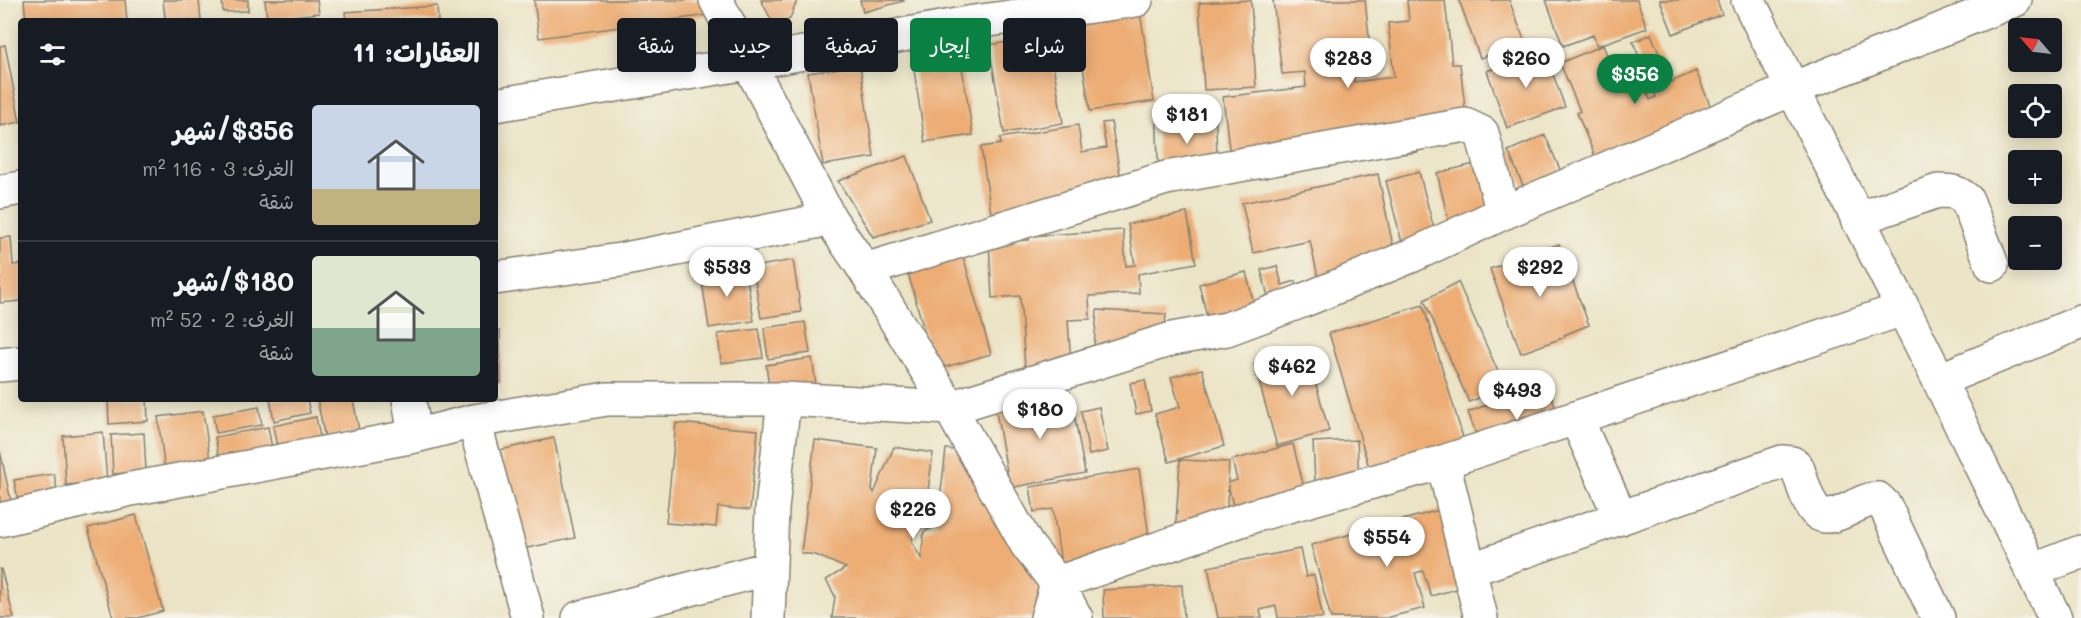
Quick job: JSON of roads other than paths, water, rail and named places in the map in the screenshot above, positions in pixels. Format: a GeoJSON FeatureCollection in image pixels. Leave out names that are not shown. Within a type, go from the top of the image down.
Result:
{"type":"FeatureCollection","features":[{"type":"Feature","properties":{"kind":"street"},"geometry":{"type":"LineString","coordinates":[[716,0],[725,18]]}},
{"type":"Feature","properties":{"kind":"street"},"geometry":{"type":"LineString","coordinates":[[792,55],[974,22],[1136,0]]}},
{"type":"Feature","properties":{"kind":"street"},"geometry":{"type":"LineString","coordinates":[[1748,0],[1939,380],[2055,618]]}},
{"type":"Feature","properties":{"kind":"street"},"geometry":{"type":"LineString","coordinates":[[0,520],[131,489],[415,436],[474,421],[607,399],[784,399],[950,408],[1172,339],[1227,329],[1302,301],[1413,255],[1503,213],[1791,89],[2015,0]]}},
{"type":"Feature","properties":{"kind":"street"},"geometry":{"type":"LineString","coordinates":[[498,105],[708,70]]}},
{"type":"Feature","properties":{"kind":"street"},"geometry":{"type":"LineString","coordinates":[[753,72],[830,219],[865,270],[950,408],[1027,545],[1057,583],[1076,618]]}},
{"type":"Feature","properties":{"kind":"street"},"geometry":{"type":"LineString","coordinates":[[865,270],[1166,178],[1465,125],[1482,134],[1503,213]]}},
{"type":"Feature","properties":{"kind":"street"},"geometry":{"type":"LineString","coordinates":[[0,192],[18,189]]}},
{"type":"Feature","properties":{"kind":"street"},"geometry":{"type":"LineString","coordinates":[[1857,219],[1938,191],[1952,190],[1967,200],[1992,265]]}},
{"type":"Feature","properties":{"kind":"street"},"geometry":{"type":"LineString","coordinates":[[498,278],[620,260],[830,219]]}},
{"type":"Feature","properties":{"kind":"street"},"geometry":{"type":"LineString","coordinates":[[1057,583],[1253,516],[1443,462],[1903,309]]}},
{"type":"Feature","properties":{"kind":"street"},"geometry":{"type":"LineString","coordinates":[[1939,380],[2081,322]]}},
{"type":"Feature","properties":{"kind":"street"},"geometry":{"type":"LineString","coordinates":[[0,365],[18,363]]}},
{"type":"Feature","properties":{"kind":"street"},"geometry":{"type":"LineString","coordinates":[[768,618],[772,509],[784,399]]}},
{"type":"Feature","properties":{"kind":"street"},"geometry":{"type":"LineString","coordinates":[[409,402],[415,436]]}},
{"type":"Feature","properties":{"kind":"street"},"geometry":{"type":"LineString","coordinates":[[1576,418],[1621,518]]}},
{"type":"Feature","properties":{"kind":"street"},"geometry":{"type":"LineString","coordinates":[[474,421],[528,618]]}},
{"type":"Feature","properties":{"kind":"street"},"geometry":{"type":"LineString","coordinates":[[1443,462],[1481,618]]}},
{"type":"Feature","properties":{"kind":"street"},"geometry":{"type":"LineString","coordinates":[[1469,570],[1782,462],[1792,463],[1797,467],[1813,508],[1822,516],[1831,517],[1870,498],[1878,499],[1885,506],[1938,618]]}},
{"type":"Feature","properties":{"kind":"street"},"geometry":{"type":"LineString","coordinates":[[2032,571],[2081,552]]}},
{"type":"Feature","properties":{"kind":"street"},"geometry":{"type":"LineString","coordinates":[[579,618],[770,568]]}},
{"type":"Feature","properties":{"kind":"street"},"geometry":{"type":"LineString","coordinates":[[1047,618],[1057,583]]}}]}
